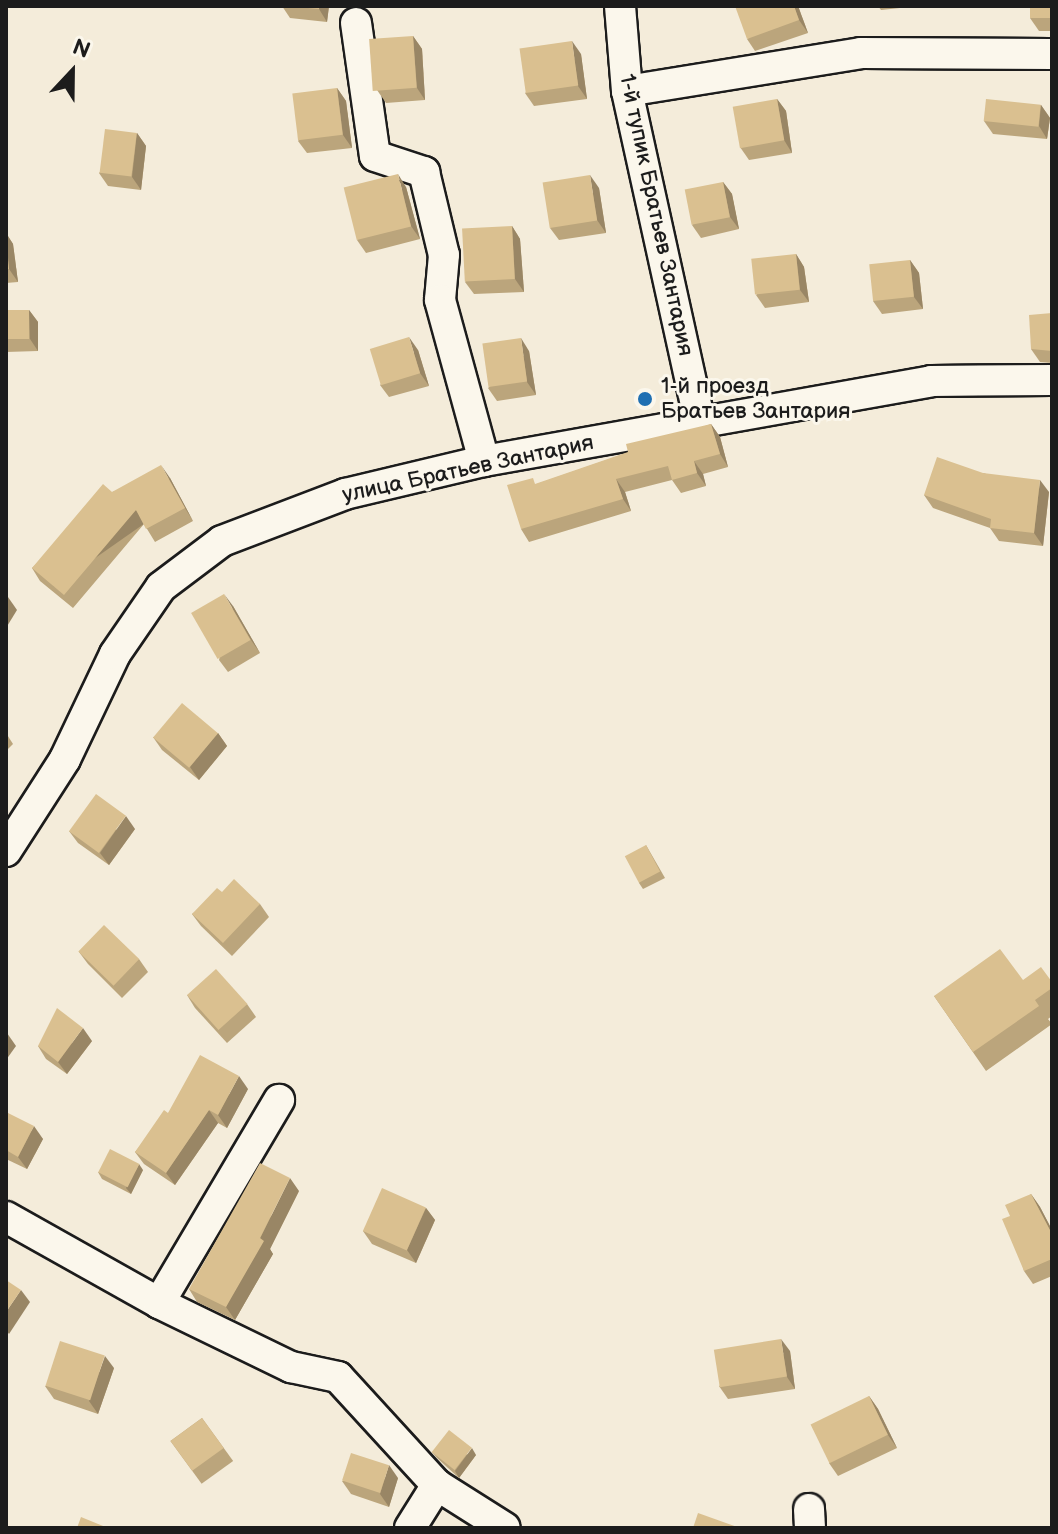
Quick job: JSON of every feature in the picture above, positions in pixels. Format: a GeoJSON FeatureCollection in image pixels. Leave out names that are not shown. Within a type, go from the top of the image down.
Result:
{"type":"FeatureCollection","features":[{"type":"Feature","properties":{"kind":"street","name":"1-й тупик Братьев Зантария"},"geometry":{"type":"LineString","coordinates":[[620,6],[627,91],[700,422]]}},
{"type":"Feature","properties":{"kind":"street"},"geometry":{"type":"LineString","coordinates":[[356,23],[375,156],[424,172],[444,255],[440,300],[484,461]]}},
{"type":"Feature","properties":{"kind":"street"},"geometry":{"type":"LineString","coordinates":[[627,91],[861,53],[1052,54]]}},
{"type":"Feature","properties":{"kind":"street","name":"улица Братьев Зантария"},"geometry":{"type":"LineString","coordinates":[[6,851],[65,759],[115,654],[161,587],[222,541],[345,494],[484,461],[931,381],[1052,380]]}},
{"type":"Feature","properties":{"kind":"street"},"geometry":{"type":"LineString","coordinates":[[159,1303],[279,1100]]}},
{"type":"Feature","properties":{"kind":"street"},"geometry":{"type":"LineString","coordinates":[[6,1217],[159,1303],[291,1367],[338,1377],[437,1485],[505,1528]]}},
{"type":"Feature","properties":{"kind":"street"},"geometry":{"type":"LineString","coordinates":[[410,1528],[437,1485]]}},
{"type":"Feature","properties":{"kind":"building"},"geometry":{"type":"Polygon","coordinates":[[[286,6],[319,6],[319,9],[286,6]]]}},
{"type":"Feature","properties":{"kind":"building"},"geometry":{"type":"Polygon","coordinates":[[[735,6],[794,6],[799,20],[747,39],[735,6]]]}},
{"type":"Feature","properties":{"kind":"building"},"geometry":{"type":"Polygon","coordinates":[[[1030,6],[1052,6],[1052,18],[1030,18],[1030,6]]]}},
{"type":"Feature","properties":{"kind":"building"},"geometry":{"type":"Polygon","coordinates":[[[413,36],[417,88],[373,91],[369,39],[413,36]]]}},
{"type":"Feature","properties":{"kind":"building"},"geometry":{"type":"Polygon","coordinates":[[[572,41],[578,86],[526,93],[520,48],[572,41]]]}},
{"type":"Feature","properties":{"kind":"building"},"geometry":{"type":"Polygon","coordinates":[[[337,88],[343,135],[298,140],[292,93],[337,88]]]}},
{"type":"Feature","properties":{"kind":"building"},"geometry":{"type":"Polygon","coordinates":[[[777,99],[784,140],[740,148],[733,107],[777,99]]]}},
{"type":"Feature","properties":{"kind":"building"},"geometry":{"type":"Polygon","coordinates":[[[986,99],[1041,105],[1038,127],[984,121],[986,99]]]}},
{"type":"Feature","properties":{"kind":"building"},"geometry":{"type":"Polygon","coordinates":[[[105,129],[137,133],[131,177],[100,173],[105,129]]]}},
{"type":"Feature","properties":{"kind":"building"},"geometry":{"type":"Polygon","coordinates":[[[398,174],[411,226],[357,240],[344,188],[398,174]]]}},
{"type":"Feature","properties":{"kind":"building"},"geometry":{"type":"Polygon","coordinates":[[[590,175],[597,220],[550,228],[543,183],[590,175]]]}},
{"type":"Feature","properties":{"kind":"building"},"geometry":{"type":"Polygon","coordinates":[[[723,182],[730,217],[692,225],[685,189],[723,182]]]}},
{"type":"Feature","properties":{"kind":"building"},"geometry":{"type":"Polygon","coordinates":[[[512,226],[515,279],[465,282],[462,229],[512,226]]]}},
{"type":"Feature","properties":{"kind":"building"},"geometry":{"type":"Polygon","coordinates":[[[796,254],[800,290],[755,295],[751,259],[796,254]]]}},
{"type":"Feature","properties":{"kind":"building"},"geometry":{"type":"Polygon","coordinates":[[[910,260],[914,297],[873,301],[869,264],[910,260]]]}},
{"type":"Feature","properties":{"kind":"building"},"geometry":{"type":"Polygon","coordinates":[[[6,310],[29,310],[29,339],[6,339],[6,310]]]}},
{"type":"Feature","properties":{"kind":"building"},"geometry":{"type":"Polygon","coordinates":[[[1052,313],[1052,351],[1031,349],[1029,315],[1052,313]]]}},
{"type":"Feature","properties":{"kind":"building"},"geometry":{"type":"Polygon","coordinates":[[[409,337],[420,373],[381,385],[370,349],[409,337]]]}},
{"type":"Feature","properties":{"kind":"building"},"geometry":{"type":"Polygon","coordinates":[[[521,338],[527,382],[489,387],[482,343],[521,338]]]}},
{"type":"Feature","properties":{"kind":"building"},"geometry":{"type":"Polygon","coordinates":[[[711,424],[720,454],[694,461],[697,473],[672,480],[668,466],[616,479],[623,499],[521,529],[507,485],[533,478],[535,484],[628,452],[626,444],[711,424]]]}},
{"type":"Feature","properties":{"kind":"building"},"geometry":{"type":"Polygon","coordinates":[[[937,457],[983,473],[1040,480],[1034,533],[990,528],[991,519],[924,495],[937,457]]]}},
{"type":"Feature","properties":{"kind":"building"},"geometry":{"type":"Polygon","coordinates":[[[161,465],[185,508],[146,529],[136,510],[64,595],[32,568],[103,484],[112,492],[161,465]]]}},
{"type":"Feature","properties":{"kind":"building"},"geometry":{"type":"Polygon","coordinates":[[[224,594],[250,640],[218,659],[191,613],[224,594]]]}},
{"type":"Feature","properties":{"kind":"building"},"geometry":{"type":"Polygon","coordinates":[[[182,703],[218,733],[189,768],[153,737],[182,703]]]}},
{"type":"Feature","properties":{"kind":"building"},"geometry":{"type":"Polygon","coordinates":[[[96,794],[126,816],[99,853],[69,831],[96,794]]]}},
{"type":"Feature","properties":{"kind":"building"},"geometry":{"type":"Polygon","coordinates":[[[646,845],[660,871],[639,883],[625,856],[646,845]]]}},
{"type":"Feature","properties":{"kind":"building"},"geometry":{"type":"Polygon","coordinates":[[[234,879],[260,904],[223,943],[192,914],[217,888],[222,892],[234,879]]]}},
{"type":"Feature","properties":{"kind":"building"},"geometry":{"type":"Polygon","coordinates":[[[104,925],[139,959],[114,986],[78,952],[104,925]]]}},
{"type":"Feature","properties":{"kind":"building"},"geometry":{"type":"Polygon","coordinates":[[[1000,949],[1023,980],[1041,967],[1052,982],[1052,988],[1035,1000],[1039,1006],[973,1052],[934,996],[1000,949]]]}},
{"type":"Feature","properties":{"kind":"building"},"geometry":{"type":"Polygon","coordinates":[[[216,969],[247,1004],[218,1030],[187,995],[216,969]]]}},
{"type":"Feature","properties":{"kind":"building"},"geometry":{"type":"Polygon","coordinates":[[[57,1008],[83,1028],[58,1062],[38,1046],[57,1008]]]}},
{"type":"Feature","properties":{"kind":"building"},"geometry":{"type":"Polygon","coordinates":[[[200,1055],[239,1076],[218,1115],[209,1110],[166,1173],[135,1152],[164,1110],[168,1113],[200,1055]]]}},
{"type":"Feature","properties":{"kind":"building"},"geometry":{"type":"Polygon","coordinates":[[[6,1112],[34,1126],[18,1157],[6,1150],[6,1112]]]}},
{"type":"Feature","properties":{"kind":"building"},"geometry":{"type":"Polygon","coordinates":[[[110,1149],[139,1164],[128,1187],[98,1172],[110,1149]]]}},
{"type":"Feature","properties":{"kind":"building"},"geometry":{"type":"Polygon","coordinates":[[[260,1163],[290,1178],[260,1238],[264,1241],[226,1307],[189,1289],[260,1163]]]}},
{"type":"Feature","properties":{"kind":"building"},"geometry":{"type":"Polygon","coordinates":[[[382,1188],[426,1208],[407,1250],[363,1231],[382,1188]]]}},
{"type":"Feature","properties":{"kind":"building"},"geometry":{"type":"Polygon","coordinates":[[[1031,1194],[1052,1234],[1052,1259],[1024,1271],[1002,1219],[1010,1216],[1005,1205],[1031,1194]]]}},
{"type":"Feature","properties":{"kind":"building"},"geometry":{"type":"Polygon","coordinates":[[[6,1280],[21,1290],[6,1312],[6,1280]]]}},
{"type":"Feature","properties":{"kind":"building"},"geometry":{"type":"Polygon","coordinates":[[[781,1339],[787,1377],[720,1387],[714,1350],[781,1339]]]}},
{"type":"Feature","properties":{"kind":"building"},"geometry":{"type":"Polygon","coordinates":[[[60,1341],[105,1356],[90,1400],[45,1386],[60,1341]]]}},
{"type":"Feature","properties":{"kind":"building"},"geometry":{"type":"Polygon","coordinates":[[[869,1396],[888,1435],[829,1463],[811,1424],[869,1396]]]}},
{"type":"Feature","properties":{"kind":"building"},"geometry":{"type":"Polygon","coordinates":[[[202,1418],[224,1448],[192,1471],[170,1441],[202,1418]]]}},
{"type":"Feature","properties":{"kind":"building"},"geometry":{"type":"Polygon","coordinates":[[[449,1430],[472,1448],[455,1470],[432,1452],[449,1430]]]}},
{"type":"Feature","properties":{"kind":"building"},"geometry":{"type":"Polygon","coordinates":[[[351,1453],[389,1465],[380,1493],[342,1481],[351,1453]]]}},
{"type":"Feature","properties":{"kind":"building"},"geometry":{"type":"Polygon","coordinates":[[[698,1513],[740,1528],[693,1528],[698,1513]]]}},
{"type":"Feature","properties":{"kind":"building"},"geometry":{"type":"Polygon","coordinates":[[[81,1517],[108,1528],[77,1528],[81,1517]]]}},
{"type":"Feature","properties":{"kind":"place","name":"1-й проезд Братьев Зантария"},"geometry":{"type":"Point","coordinates":[645,399]}}]}
